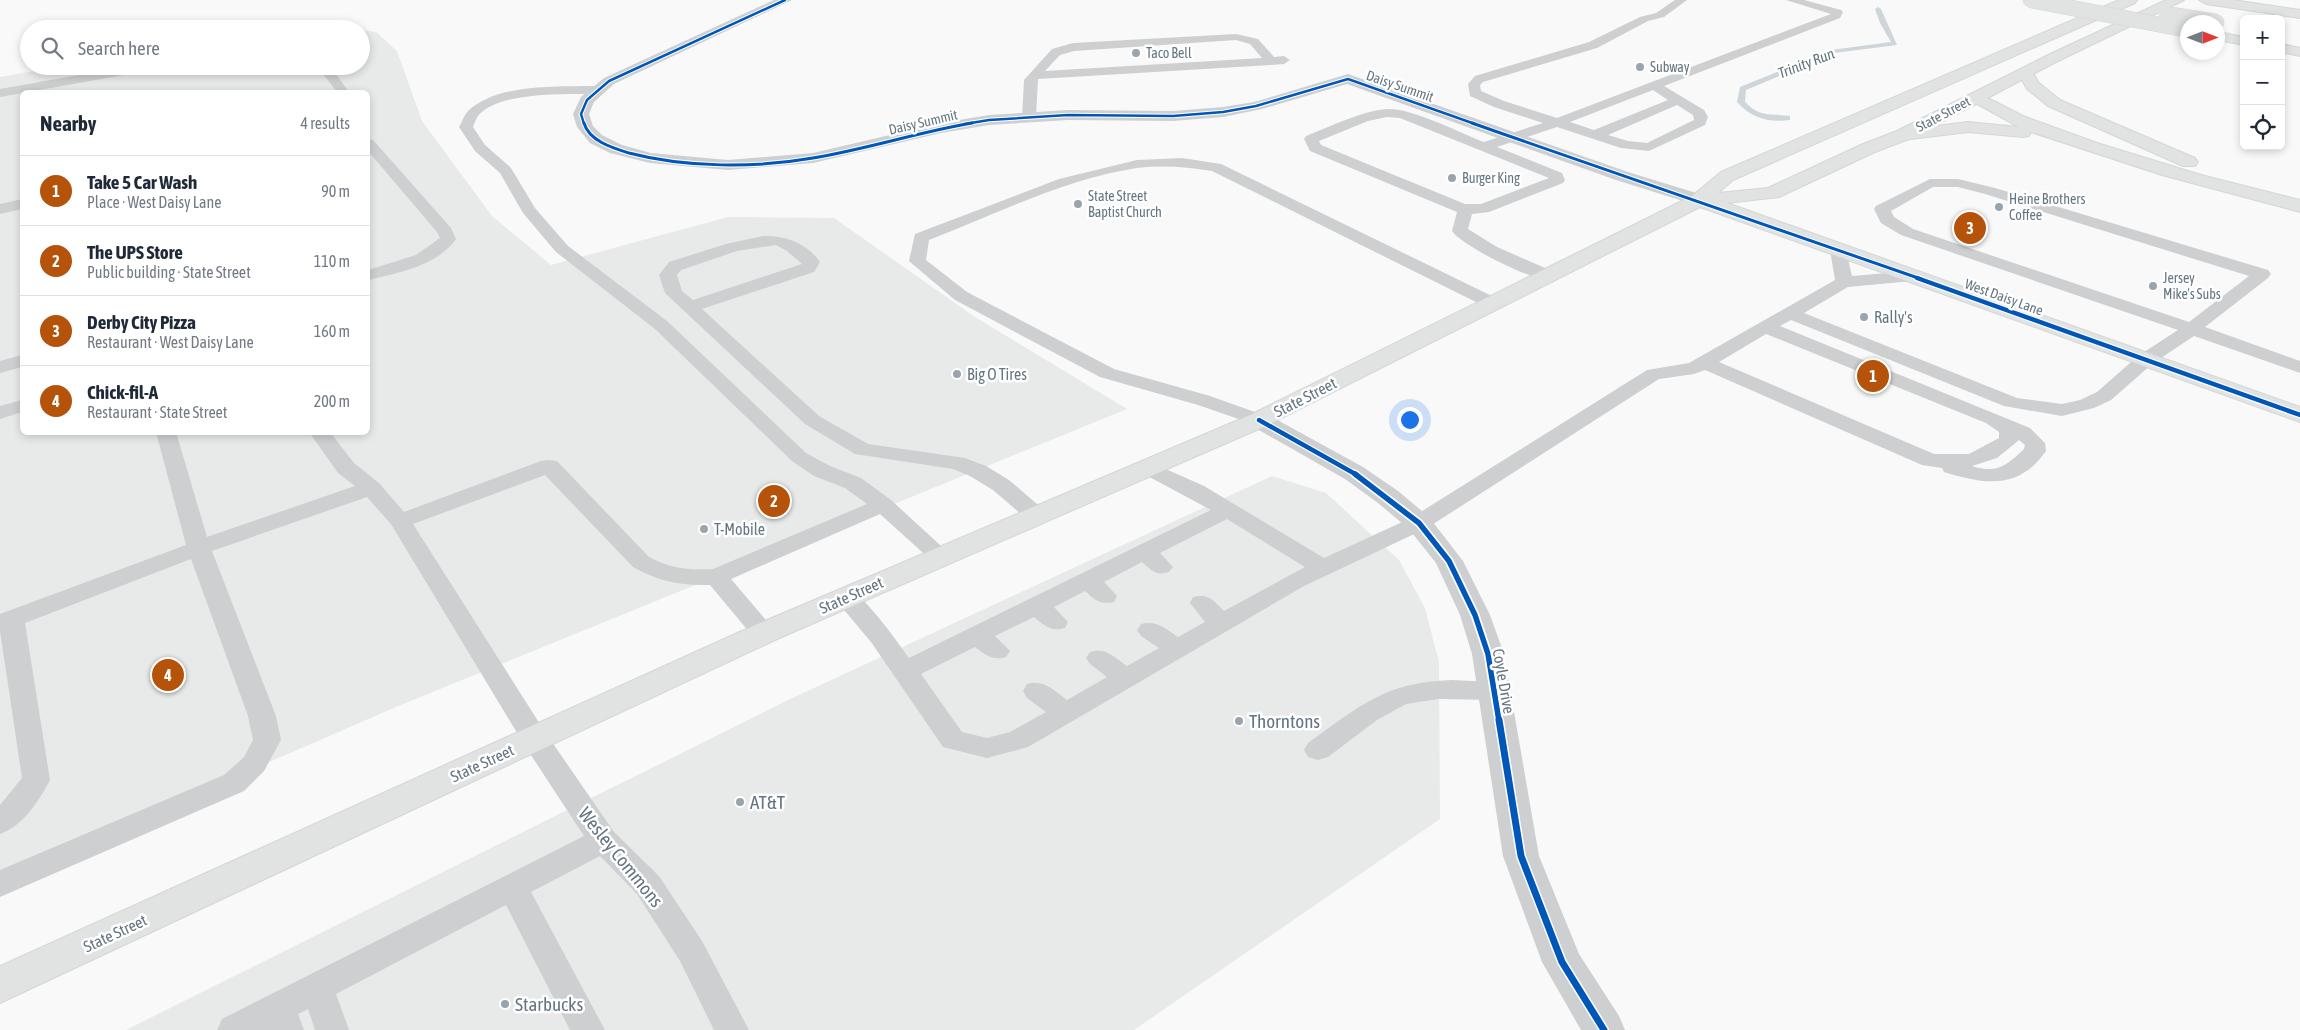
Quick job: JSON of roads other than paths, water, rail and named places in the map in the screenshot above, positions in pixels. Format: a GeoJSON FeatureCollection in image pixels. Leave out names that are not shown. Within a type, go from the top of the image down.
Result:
{"type":"FeatureCollection","features":[{"type":"Feature","properties":{"kind":"main road"},"geometry":{"type":"LineString","coordinates":[[2030,0],[2180,28]]}},
{"type":"Feature","properties":{"kind":"main road"},"geometry":{"type":"LineString","coordinates":[[2081,0],[2180,17]]}},
{"type":"Feature","properties":{"kind":"main road","name":"State Street"},"geometry":{"type":"LineString","coordinates":[[0,985],[764,633],[1260,420],[1700,200],[1727,176],[2130,0]]}},
{"type":"Feature","properties":{"kind":"main road","name":"State Street"},"geometry":{"type":"LineString","coordinates":[[1700,200],[1772,193],[1903,135],[1976,96],[2177,0]]}},
{"type":"Feature","properties":{"kind":"main road"},"geometry":{"type":"LineString","coordinates":[[2206,0],[2300,14]]}},
{"type":"Feature","properties":{"kind":"main road"},"geometry":{"type":"LineString","coordinates":[[2225,27],[2240,35]]}},
{"type":"Feature","properties":{"kind":"main road"},"geometry":{"type":"LineString","coordinates":[[2225,36],[2240,36]]}},
{"type":"Feature","properties":{"kind":"main road"},"geometry":{"type":"LineString","coordinates":[[2285,49],[2300,52]]}},
{"type":"Feature","properties":{"kind":"main road"},"geometry":{"type":"LineString","coordinates":[[2026,72],[2033,86],[2054,103],[2131,138],[2209,170]]}},
{"type":"Feature","properties":{"kind":"main road"},"geometry":{"type":"LineString","coordinates":[[1933,86],[2038,109],[2163,158],[2300,193]]}},
{"type":"Feature","properties":{"kind":"main road"},"geometry":{"type":"LineString","coordinates":[[1976,96],[1999,112],[2022,123],[2197,181],[2300,206]]}},
{"type":"Feature","properties":{"kind":"main road"},"geometry":{"type":"LineString","coordinates":[[1903,135],[1961,128],[2013,130],[2056,138],[2134,161]]}},
{"type":"Feature","properties":{"kind":"main road","name":"West Daisy Lane"},"geometry":{"type":"LineString","coordinates":[[1700,200],[2300,415]]}},
{"type":"Feature","properties":{"kind":"street","name":"Daisy Summit"},"geometry":{"type":"LineString","coordinates":[[785,0],[632,68],[609,81],[588,100],[581,114],[585,127],[596,138],[616,149],[650,158],[686,163],[728,165],[814,158],[941,128],[989,120],[1030,117],[1173,116],[1223,112],[1256,106],[1348,79],[1513,138],[1700,200]]}},
{"type":"Feature","properties":{"kind":"street","name":"Coyle Drive"},"geometry":{"type":"LineString","coordinates":[[1260,420],[1354,473],[1419,523],[1449,561],[1475,614],[1488,654],[1520,856],[1562,962],[1604,1030]]}},
{"type":"Feature","properties":{"kind":"lane"},"geometry":{"type":"LineString","coordinates":[[1654,86],[1699,113],[1701,117],[1700,122],[1649,146],[1626,145],[1474,92],[1474,84],[1479,78],[1593,45],[1644,19],[1660,15],[1682,0]]}},
{"type":"Feature","properties":{"kind":"lane"},"geometry":{"type":"LineString","coordinates":[[1484,147],[1559,122],[1836,16],[1837,12],[1824,7],[1791,0]]}},
{"type":"Feature","properties":{"kind":"lane"},"geometry":{"type":"LineString","coordinates":[[1030,117],[1030,80],[1056,52],[1068,48],[1236,37],[1254,41],[1271,61]]}},
{"type":"Feature","properties":{"kind":"lane"},"geometry":{"type":"LineString","coordinates":[[1034,75],[1284,60]]}},
{"type":"Feature","properties":{"kind":"lane"},"geometry":{"type":"LineString","coordinates":[[0,93],[101,75]]}},
{"type":"Feature","properties":{"kind":"lane"},"geometry":{"type":"LineString","coordinates":[[330,75],[341,90]]}},
{"type":"Feature","properties":{"kind":"lane"},"geometry":{"type":"LineString","coordinates":[[598,90],[560,90],[520,95],[499,100],[475,110],[468,118],[466,127],[480,148],[506,171],[529,210],[562,249],[661,325],[799,457],[822,470],[853,482],[883,505],[940,556]]}},
{"type":"Feature","properties":{"kind":"lane"},"geometry":{"type":"LineString","coordinates":[[1595,135],[1678,100]]}},
{"type":"Feature","properties":{"kind":"lane"},"geometry":{"type":"LineString","coordinates":[[1387,114],[1402,114],[1484,147],[1556,176],[1558,180],[1483,209],[1465,209],[1452,206],[1315,148],[1311,139],[1364,118],[1387,114]]}},
{"type":"Feature","properties":{"kind":"lane"},"geometry":{"type":"LineString","coordinates":[[370,145],[445,231],[448,239],[440,249],[418,260],[370,274]]}},
{"type":"Feature","properties":{"kind":"lane"},"geometry":{"type":"LineString","coordinates":[[1260,420],[1203,400],[1179,395],[1107,373],[960,296],[917,261],[921,237],[1064,182],[1137,164],[1182,162],[1216,168],[1492,304]]}},
{"type":"Feature","properties":{"kind":"lane"},"geometry":{"type":"LineString","coordinates":[[1789,313],[2011,402],[2046,409],[2075,408],[2104,396],[2146,360],[2192,329],[2262,274],[1990,191],[1958,184],[1930,183],[1882,209],[1887,220],[1907,232],[2192,329],[2300,367]]}},
{"type":"Feature","properties":{"kind":"lane"},"geometry":{"type":"LineString","coordinates":[[0,208],[20,204]]}},
{"type":"Feature","properties":{"kind":"lane"},"geometry":{"type":"LineString","coordinates":[[1465,209],[1460,231],[1476,243],[1497,254],[1548,276]]}},
{"type":"Feature","properties":{"kind":"lane"},"geometry":{"type":"LineString","coordinates":[[661,325],[692,309],[808,268],[812,262],[786,243],[769,240],[753,242],[675,266],[668,275],[674,293],[692,309],[812,420],[862,450],[957,463],[978,470],[1001,485],[1036,515]]}},
{"type":"Feature","properties":{"kind":"lane"},"geometry":{"type":"LineString","coordinates":[[1838,250],[1843,267],[1844,282]]}},
{"type":"Feature","properties":{"kind":"lane"},"geometry":{"type":"LineString","coordinates":[[846,598],[880,636],[953,740],[987,748],[1018,740],[1323,568],[1419,523],[1654,374],[1690,369],[1844,282],[1912,276]]}},
{"type":"Feature","properties":{"kind":"lane"},"geometry":{"type":"LineString","coordinates":[[1704,362],[1930,460],[1978,475],[2002,475],[2016,469],[2035,451],[2035,443],[2023,432],[1765,327]]}},
{"type":"Feature","properties":{"kind":"lane"},"geometry":{"type":"LineString","coordinates":[[0,367],[20,362]]}},
{"type":"Feature","properties":{"kind":"lane"},"geometry":{"type":"LineString","coordinates":[[0,413],[20,407]]}},
{"type":"Feature","properties":{"kind":"lane"},"geometry":{"type":"LineString","coordinates":[[1930,460],[1954,463],[1972,462],[1991,455],[2009,440],[2009,430],[1994,419]]}},
{"type":"Feature","properties":{"kind":"lane"},"geometry":{"type":"LineString","coordinates":[[0,884],[234,783],[254,764],[267,740],[262,716],[199,548],[167,435]]}},
{"type":"Feature","properties":{"kind":"lane","name":"Wesley Commons"},"geometry":{"type":"LineString","coordinates":[[320,435],[346,468],[371,488],[400,521],[535,739],[603,840],[648,885],[691,951],[732,1030]]}},
{"type":"Feature","properties":{"kind":"lane"},"geometry":{"type":"LineString","coordinates":[[400,521],[549,466],[641,562],[658,572],[685,578],[716,577],[883,505]]}},
{"type":"Feature","properties":{"kind":"lane"},"geometry":{"type":"LineString","coordinates":[[1150,468],[1228,510],[1323,568]]}},
{"type":"Feature","properties":{"kind":"lane"},"geometry":{"type":"LineString","coordinates":[[0,822],[15,809],[36,780],[6,621],[199,548],[371,488]]}},
{"type":"Feature","properties":{"kind":"lane"},"geometry":{"type":"LineString","coordinates":[[905,671],[1087,580],[1153,559],[1228,510]]}},
{"type":"Feature","properties":{"kind":"lane"},"geometry":{"type":"LineString","coordinates":[[716,577],[764,633]]}},
{"type":"Feature","properties":{"kind":"lane"},"geometry":{"type":"LineString","coordinates":[[1087,580],[1105,596]]}},
{"type":"Feature","properties":{"kind":"lane"},"geometry":{"type":"LineString","coordinates":[[1202,603],[1221,624]]}},
{"type":"Feature","properties":{"kind":"lane"},"geometry":{"type":"LineString","coordinates":[[1036,605],[1056,622]]}},
{"type":"Feature","properties":{"kind":"lane"},"geometry":{"type":"LineString","coordinates":[[1150,630],[1178,649]]}},
{"type":"Feature","properties":{"kind":"lane"},"geometry":{"type":"LineString","coordinates":[[977,635],[997,651]]}},
{"type":"Feature","properties":{"kind":"lane"},"geometry":{"type":"LineString","coordinates":[[1099,658],[1126,679]]}},
{"type":"Feature","properties":{"kind":"lane"},"geometry":{"type":"LineString","coordinates":[[1318,750],[1383,703],[1405,695],[1454,688],[1494,692]]}},
{"type":"Feature","properties":{"kind":"lane"},"geometry":{"type":"LineString","coordinates":[[1036,692],[1066,713]]}},
{"type":"Feature","properties":{"kind":"lane"},"geometry":{"type":"LineString","coordinates":[[235,1030],[283,1019],[317,987],[603,840]]}},
{"type":"Feature","properties":{"kind":"lane"},"geometry":{"type":"LineString","coordinates":[[512,886],[588,1030]]}},
{"type":"Feature","properties":{"kind":"lane"},"geometry":{"type":"LineString","coordinates":[[317,987],[332,1030]]}},
{"type":"Feature","properties":{"kind":"waterway","name":"Trinity Run"},"geometry":{"type":"LineString","coordinates":[[1787,118],[1761,116],[1752,112],[1741,102],[1743,89],[1833,51],[1895,44],[1883,23],[1878,9]]}},
{"type":"Feature","properties":{"kind":"place","name":"Taco Bell"},"geometry":{"type":"Point","coordinates":[1136,53]}},
{"type":"Feature","properties":{"kind":"place","name":"Subway"},"geometry":{"type":"Point","coordinates":[1640,67]}},
{"type":"Feature","properties":{"kind":"place","name":"Burger King"},"geometry":{"type":"Point","coordinates":[1452,178]}},
{"type":"Feature","properties":{"kind":"place","name":"State Street Baptist Church"},"geometry":{"type":"Point","coordinates":[1078,204]}},
{"type":"Feature","properties":{"kind":"place","name":"Heine Brothers Coffee"},"geometry":{"type":"Point","coordinates":[1999,207]}},
{"type":"Feature","properties":{"kind":"place","name":"Derby City Pizza"},"geometry":{"type":"Point","coordinates":[1970,228]}},
{"type":"Feature","properties":{"kind":"place","name":"Jersey Mike's Subs"},"geometry":{"type":"Point","coordinates":[2153,286]}},
{"type":"Feature","properties":{"kind":"place","name":"Rally's"},"geometry":{"type":"Point","coordinates":[1864,317]}},
{"type":"Feature","properties":{"kind":"place","name":"Big O Tires"},"geometry":{"type":"Point","coordinates":[957,374]}},
{"type":"Feature","properties":{"kind":"place","name":"Take 5 Car Wash"},"geometry":{"type":"Point","coordinates":[1873,376]}},
{"type":"Feature","properties":{"kind":"place","name":"The UPS Store"},"geometry":{"type":"Point","coordinates":[774,501]}},
{"type":"Feature","properties":{"kind":"place","name":"T-Mobile"},"geometry":{"type":"Point","coordinates":[704,529]}},
{"type":"Feature","properties":{"kind":"place","name":"Chick-fil-A"},"geometry":{"type":"Point","coordinates":[168,675]}},
{"type":"Feature","properties":{"kind":"place","name":"Thorntons"},"geometry":{"type":"Point","coordinates":[1239,721]}},
{"type":"Feature","properties":{"kind":"place","name":"AT&T"},"geometry":{"type":"Point","coordinates":[740,802]}},
{"type":"Feature","properties":{"kind":"place","name":"Starbucks"},"geometry":{"type":"Point","coordinates":[505,1004]}}]}
